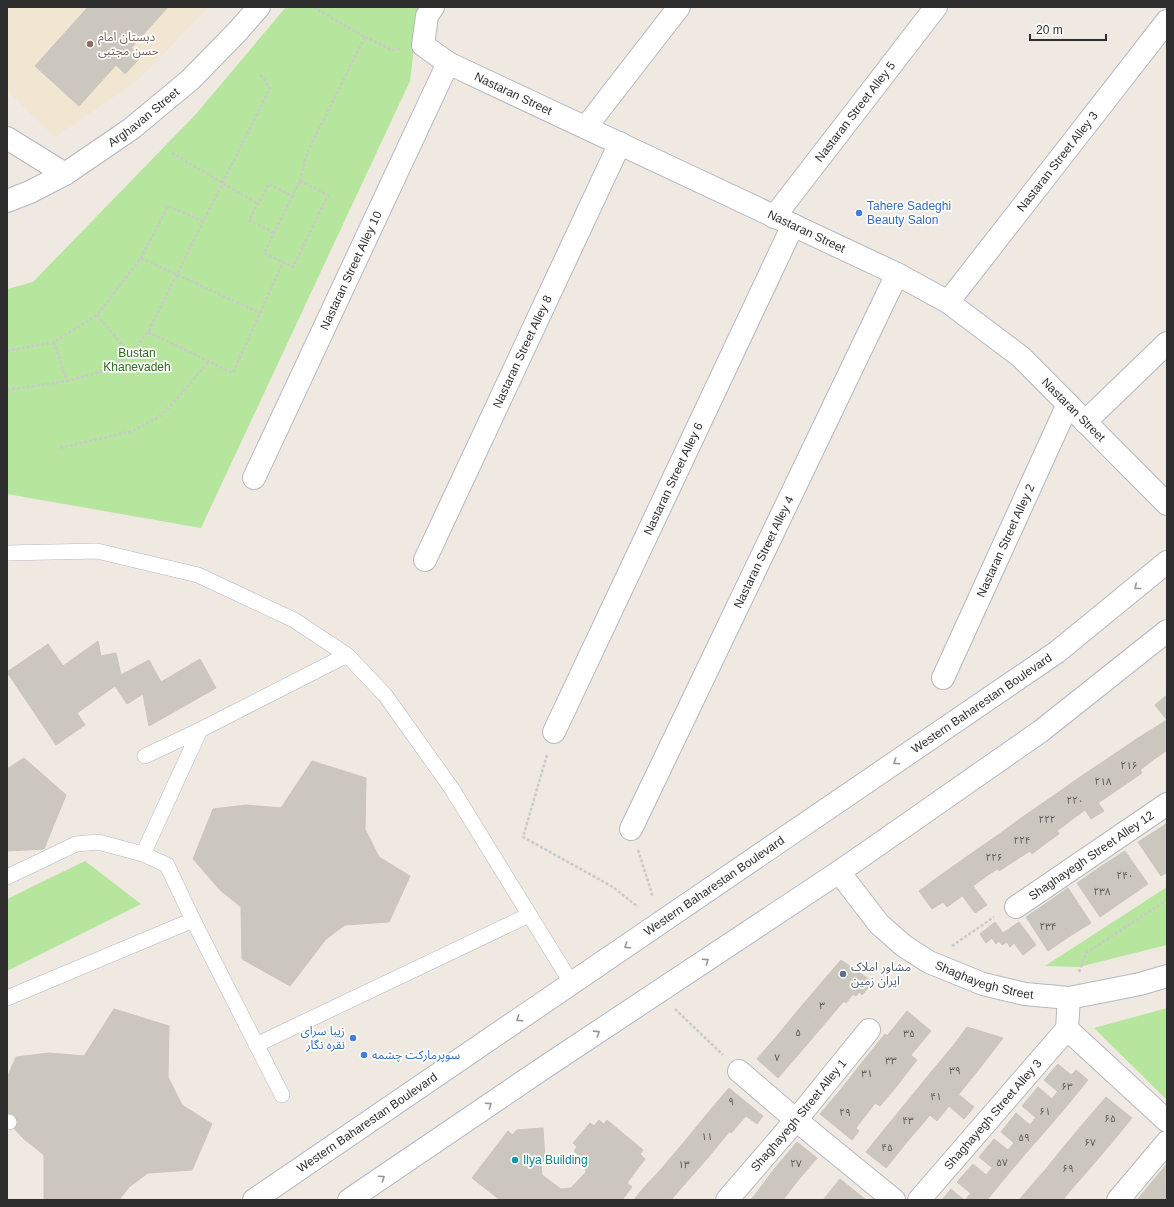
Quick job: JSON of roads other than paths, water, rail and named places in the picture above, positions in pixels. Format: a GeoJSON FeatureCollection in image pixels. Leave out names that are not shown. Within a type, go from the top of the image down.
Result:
{"type":"FeatureCollection","features":[{"type":"Feature","properties":{"kind":"street","name":"Arghavan Street"},"geometry":{"type":"LineString","coordinates":[[7,201],[30,192],[64,174],[131,129],[190,80],[259,7]]}},
{"type":"Feature","properties":{"kind":"street"},"geometry":{"type":"LineString","coordinates":[[586,127],[679,7]]}},
{"type":"Feature","properties":{"kind":"street","name":"Nastaran Street Alley 5"},"geometry":{"type":"LineString","coordinates":[[783,221],[936,7]]}},
{"type":"Feature","properties":{"kind":"street","name":"Nastaran Street"},"geometry":{"type":"LineString","coordinates":[[430,11],[423,45],[448,63],[897,274],[948,302],[1022,356],[1167,504]]}},
{"type":"Feature","properties":{"kind":"street","name":"Nastaran Street Alley 3"},"geometry":{"type":"LineString","coordinates":[[948,302],[1167,21]]}},
{"type":"Feature","properties":{"kind":"street","name":"Nastaran Street Alley 10"},"geometry":{"type":"LineString","coordinates":[[254,478],[448,63]]}},
{"type":"Feature","properties":{"kind":"street"},"geometry":{"type":"LineString","coordinates":[[7,138],[64,174]]}},
{"type":"Feature","properties":{"kind":"street","name":"Nastaran Street Alley 8"},"geometry":{"type":"LineString","coordinates":[[425,560],[620,143]]}},
{"type":"Feature","properties":{"kind":"street","name":"Nastaran Street Alley 6"},"geometry":{"type":"LineString","coordinates":[[554,732],[783,221]]}},
{"type":"Feature","properties":{"kind":"street","name":"Nastaran Street Alley 4"},"geometry":{"type":"LineString","coordinates":[[631,829],[897,274]]}},
{"type":"Feature","properties":{"kind":"street"},"geometry":{"type":"LineString","coordinates":[[1086,422],[1167,343]]}},
{"type":"Feature","properties":{"kind":"street","name":"Nastaran Street Alley 2"},"geometry":{"type":"LineString","coordinates":[[943,678],[1068,404]]}},
{"type":"Feature","properties":{"kind":"street","name":"Western Baharestan Boulevard"},"geometry":{"type":"LineString","coordinates":[[254,1200],[1057,652],[1167,562]]}},
{"type":"Feature","properties":{"kind":"street"},"geometry":{"type":"LineString","coordinates":[[349,1200],[545,1067],[839,872],[1041,731],[1167,631]]}},
{"type":"Feature","properties":{"kind":"street","name":"Shaghayegh Street Alley 12"},"geometry":{"type":"LineString","coordinates":[[1016,907],[1167,804]]}},
{"type":"Feature","properties":{"kind":"street","name":"Shaghayegh Street"},"geometry":{"type":"LineString","coordinates":[[839,872],[879,924],[904,946],[929,962],[983,984],[1025,994],[1069,998],[1140,984],[1167,976]]}},
{"type":"Feature","properties":{"kind":"street"},"geometry":{"type":"LineString","coordinates":[[1069,998],[1067,1029],[1167,1121]]}},
{"type":"Feature","properties":{"kind":"street","name":"Shaghayegh Street Alley 3"},"geometry":{"type":"LineString","coordinates":[[919,1200],[1067,1029]]}},
{"type":"Feature","properties":{"kind":"street","name":"Shaghayegh Street Alley 1"},"geometry":{"type":"LineString","coordinates":[[727,1200],[796,1120],[869,1030]]}},
{"type":"Feature","properties":{"kind":"street"},"geometry":{"type":"LineString","coordinates":[[739,1071],[796,1120],[894,1200]]}},
{"type":"Feature","properties":{"kind":"street"},"geometry":{"type":"LineString","coordinates":[[1118,1200],[1167,1142]]}},
{"type":"Feature","properties":{"kind":"lane"},"geometry":{"type":"LineString","coordinates":[[7,553],[97,551],[198,575],[294,620],[347,655],[385,695],[447,783],[572,984]]}},
{"type":"Feature","properties":{"kind":"lane"},"geometry":{"type":"LineString","coordinates":[[146,756],[347,655]]}},
{"type":"Feature","properties":{"kind":"lane"},"geometry":{"type":"LineString","coordinates":[[143,854],[200,730]]}},
{"type":"Feature","properties":{"kind":"lane"},"geometry":{"type":"LineString","coordinates":[[7,877],[76,844],[98,842],[143,854],[167,865],[193,920],[282,1095]]}},
{"type":"Feature","properties":{"kind":"lane"},"geometry":{"type":"LineString","coordinates":[[256,1045],[529,916]]}},
{"type":"Feature","properties":{"kind":"lane"},"geometry":{"type":"LineString","coordinates":[[7,998],[193,920]]}},
{"type":"Feature","properties":{"kind":"place","name":"دبستان امام حسن مجتبی"},"geometry":{"type":"Point","coordinates":[90,44]}},
{"type":"Feature","properties":{"kind":"place","name":"Tahere Sadeghi Beauty Salon"},"geometry":{"type":"Point","coordinates":[859,213]}},
{"type":"Feature","properties":{"kind":"place","name":"مشاور املاک ایران زمین"},"geometry":{"type":"Point","coordinates":[843,974]}},
{"type":"Feature","properties":{"kind":"place","name":"زیبا سرای نقره نگار"},"geometry":{"type":"Point","coordinates":[353,1038]}},
{"type":"Feature","properties":{"kind":"place","name":"سوپرمارکت چشمه"},"geometry":{"type":"Point","coordinates":[364,1055]}},
{"type":"Feature","properties":{"kind":"place","name":"Ilya Building"},"geometry":{"type":"Point","coordinates":[515,1160]}},
{"type":"Feature","properties":{"kind":"park label","name":"Bustan Khanevadeh"},"geometry":{"type":"Point","coordinates":[137,360]}}]}
